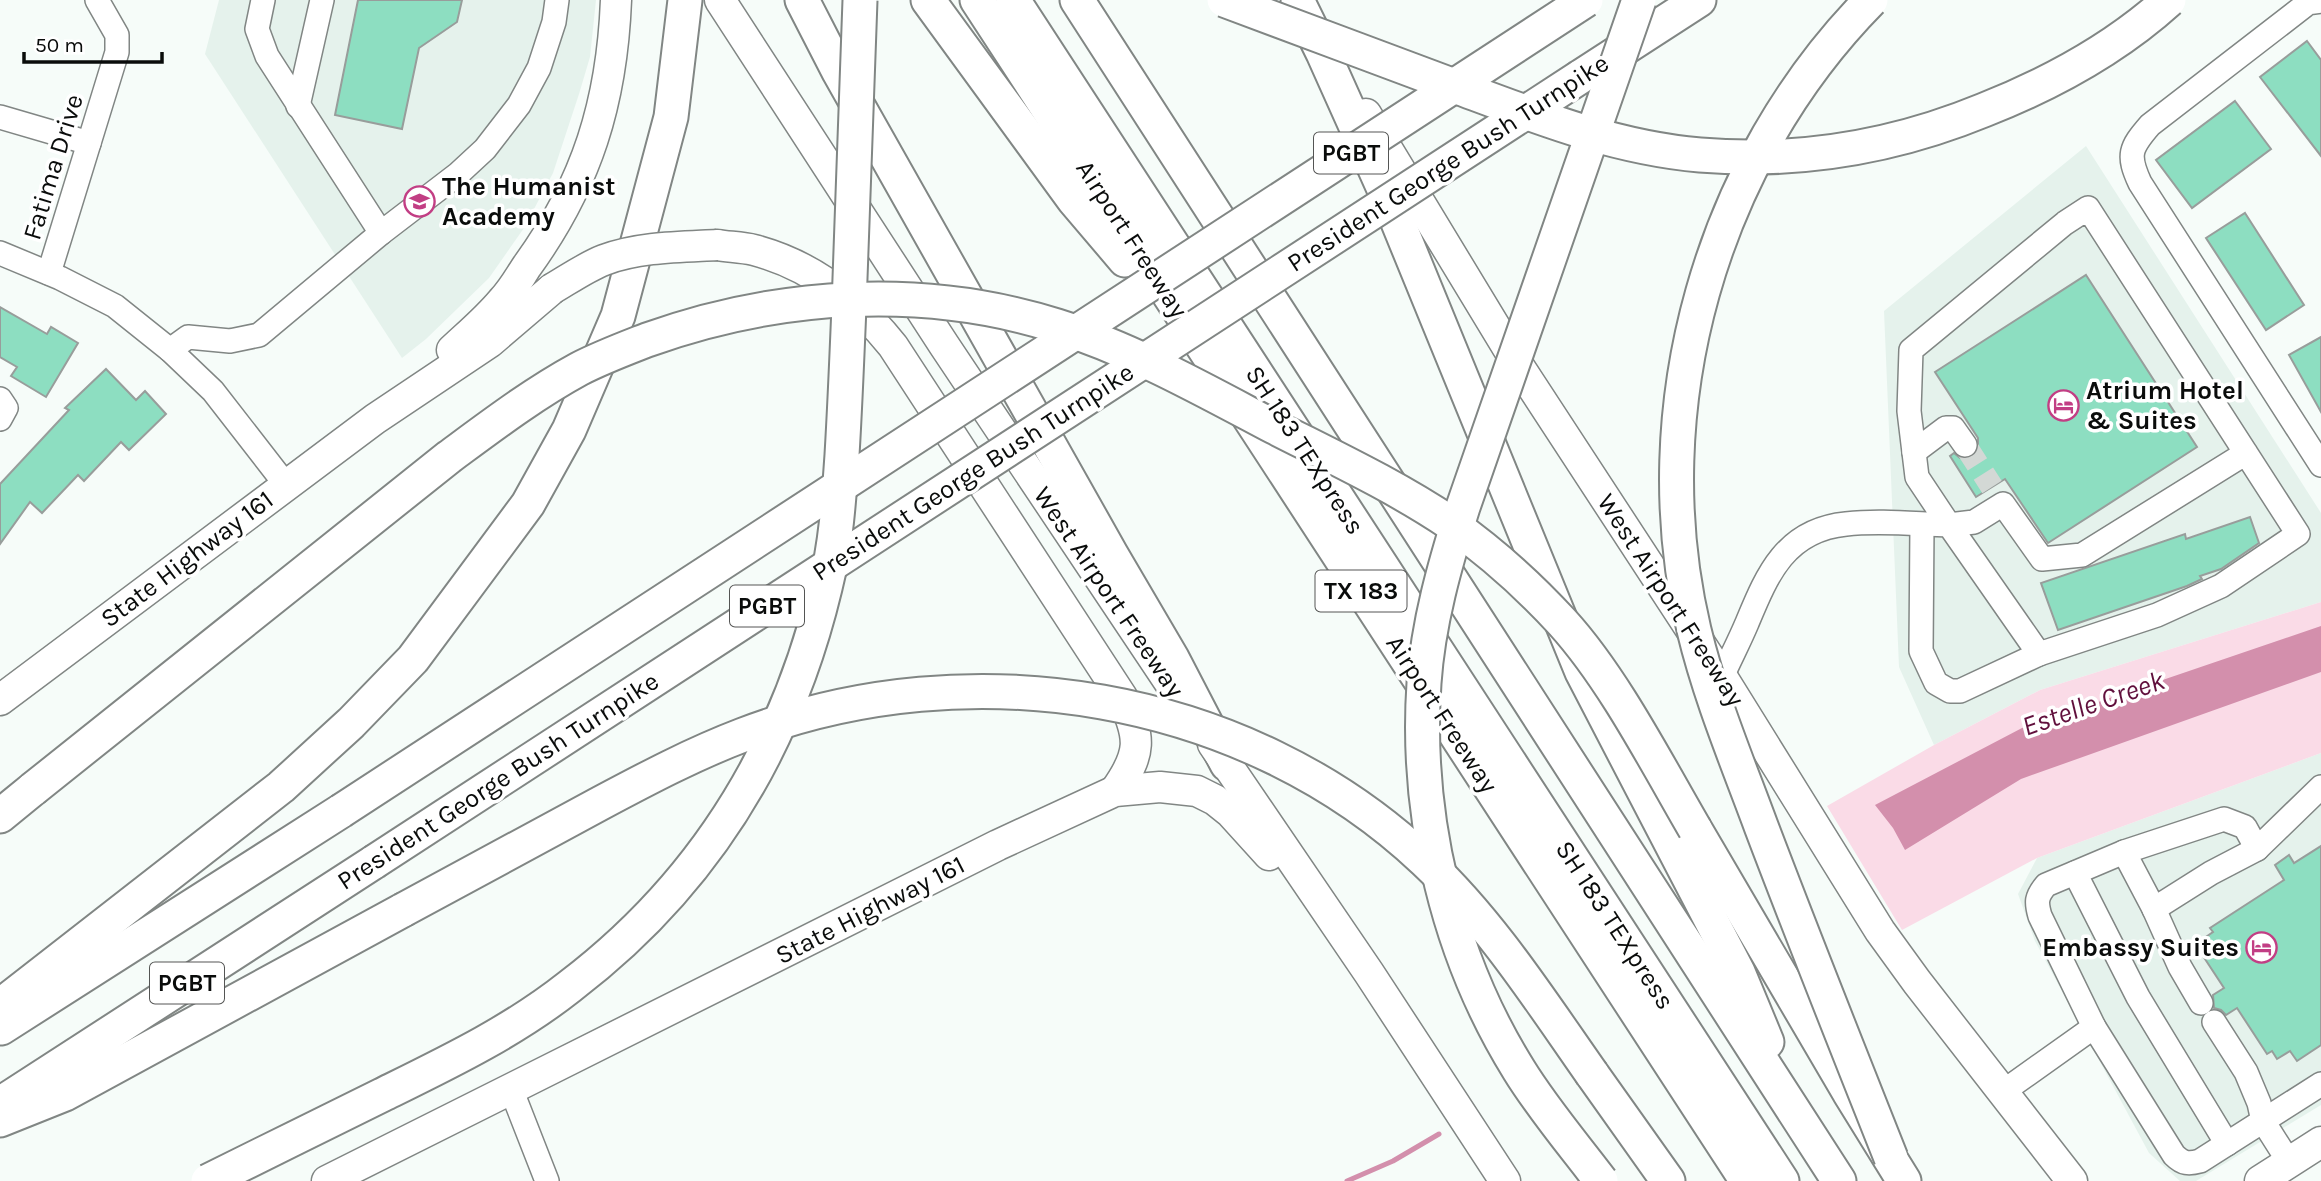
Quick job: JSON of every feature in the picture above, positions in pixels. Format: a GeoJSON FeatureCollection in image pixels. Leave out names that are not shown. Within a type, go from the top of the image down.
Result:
{"type":"FeatureCollection","features":[{"type":"Feature","properties":{"kind":"highway"},"geometry":{"type":"LineString","coordinates":[[0,1006],[45,968],[151,890],[281,787],[351,723],[412,659],[528,504],[569,430],[618,316],[671,117],[685,0]]}},
{"type":"Feature","properties":{"kind":"highway"},"geometry":{"type":"LineString","coordinates":[[802,0],[1111,554],[1172,658],[1227,764]]}},
{"type":"Feature","properties":{"kind":"highway"},"geometry":{"type":"LineString","coordinates":[[208,1181],[452,1061],[522,1021],[568,989],[613,953],[691,870],[757,773],[777,733],[802,668],[826,585],[839,505],[860,0]]}},
{"type":"Feature","properties":{"kind":"highway"},"geometry":{"type":"LineString","coordinates":[[929,0],[1074,200],[1209,358]]}},
{"type":"Feature","properties":{"kind":"highway","name":"Airport Freeway"},"geometry":{"type":"LineString","coordinates":[[977,0],[1747,1181]]}},
{"type":"Feature","properties":{"kind":"highway","name":"SH 183 TEXpress"},"geometry":{"type":"LineString","coordinates":[[1013,0],[1782,1181]]}},
{"type":"Feature","properties":{"kind":"highway","name":"SH 183 TEXpress"},"geometry":{"type":"LineString","coordinates":[[1040,0],[1802,1181]]}},
{"type":"Feature","properties":{"kind":"highway","name":"TX 183"},"geometry":{"type":"LineString","coordinates":[[1077,0],[1839,1181]]}},
{"type":"Feature","properties":{"kind":"highway"},"geometry":{"type":"LineString","coordinates":[[1224,0],[1550,121],[1620,142],[1698,155],[1747,157],[1802,155],[1853,148],[1958,121],[2051,80],[2092,56],[2169,0]]}},
{"type":"Feature","properties":{"kind":"highway","name":"PGBT"},"geometry":{"type":"LineString","coordinates":[[0,1029],[341,811],[1586,0]]}},
{"type":"Feature","properties":{"kind":"highway"},"geometry":{"type":"LineString","coordinates":[[1601,1181],[1519,1069],[1470,972],[1451,917],[1434,852],[1426,791],[1424,683],[1431,629],[1459,518],[1639,0]]}},
{"type":"Feature","properties":{"kind":"highway","name":"President George Bush Turnpike"},"geometry":{"type":"LineString","coordinates":[[0,1104],[1699,0]]}},
{"type":"Feature","properties":{"kind":"highway"},"geometry":{"type":"LineString","coordinates":[[1871,0],[1818,61],[1790,99],[1762,147],[1731,212],[1709,270],[1688,352],[1680,408],[1678,518],[1683,571],[1693,629],[1714,701],[1806,947],[1898,1169]]}},
{"type":"Feature","properties":{"kind":"highway"},"geometry":{"type":"LineString","coordinates":[[1297,1],[1323,52],[1388,198],[1582,673],[1738,972],[1798,1118]]}},
{"type":"Feature","properties":{"kind":"highway"},"geometry":{"type":"LineString","coordinates":[[0,816],[449,457],[502,418],[581,368],[687,326],[789,304],[889,300],[944,302],[998,311],[1056,326],[1114,347],[1352,467],[1450,523],[1488,551],[1528,587],[1565,625],[1629,717],[1849,1091],[1898,1169]]}},
{"type":"Feature","properties":{"kind":"highway"},"geometry":{"type":"LineString","coordinates":[[0,1120],[65,1094],[660,772],[743,735],[853,703],[957,691],[1015,692],[1096,700],[1164,715],[1241,743],[1302,772],[1369,815],[1421,858],[1476,913],[1668,1181]]}},
{"type":"Feature","properties":{"kind":"main road"},"geometry":{"type":"LineString","coordinates":[[375,419],[450,353],[503,300],[545,241],[573,192],[591,150],[614,44],[616,0]]}},
{"type":"Feature","properties":{"kind":"main road","name":"West Airport Freeway"},"geometry":{"type":"LineString","coordinates":[[720,0],[944,345],[1158,667],[1369,973],[1505,1181]]}},
{"type":"Feature","properties":{"kind":"main road","name":"West Airport Freeway"},"geometry":{"type":"LineString","coordinates":[[1297,1],[1520,368],[1722,677],[1881,931],[1917,982],[2072,1181]]}},
{"type":"Feature","properties":{"kind":"main road"},"geometry":{"type":"LineString","coordinates":[[375,419],[490,342],[552,289],[604,260],[673,247],[717,245],[754,249],[805,270],[837,288],[872,320],[893,346],[1122,697],[1134,721],[1138,743],[1134,760],[1115,791]]}},
{"type":"Feature","properties":{"kind":"main road","name":"State Highway 161"},"geometry":{"type":"LineString","coordinates":[[0,701],[375,419]]}},
{"type":"Feature","properties":{"kind":"main road","name":"State Highway 161"},"geometry":{"type":"LineString","coordinates":[[327,1181],[998,845],[1115,791],[1180,788],[1197,791],[1215,800],[1246,827],[1369,973]]}},
{"type":"Feature","properties":{"kind":"main road"},"geometry":{"type":"LineString","coordinates":[[2260,1181],[2321,1142]]}},
{"type":"Feature","properties":{"kind":"street","name":"Fatima Drive"},"geometry":{"type":"LineString","coordinates":[[49,273],[117,52],[117,35],[97,0]]}},
{"type":"Feature","properties":{"kind":"street"},"geometry":{"type":"LineString","coordinates":[[263,0],[257,29],[267,56],[381,233]]}},
{"type":"Feature","properties":{"kind":"street"},"geometry":{"type":"LineString","coordinates":[[298,106],[322,0]]}},
{"type":"Feature","properties":{"kind":"street"},"geometry":{"type":"LineString","coordinates":[[170,350],[188,337],[230,341],[259,335],[381,233],[467,166],[485,149],[519,105],[539,68],[554,22],[557,0]]}},
{"type":"Feature","properties":{"kind":"street"},"geometry":{"type":"LineString","coordinates":[[2318,454],[2140,183],[2131,162],[2135,142],[2150,125],[2308,3],[2321,1]]}},
{"type":"Feature","properties":{"kind":"street"},"geometry":{"type":"LineString","coordinates":[[0,117],[89,142]]}},
{"type":"Feature","properties":{"kind":"street"},"geometry":{"type":"LineString","coordinates":[[1922,524],[1921,651],[1936,684],[1950,691],[1959,691],[2039,654],[2157,615],[2221,586],[2298,534],[2088,208],[1911,350],[1909,411],[1917,477],[2039,654]]}},
{"type":"Feature","properties":{"kind":"street"},"geometry":{"type":"LineString","coordinates":[[0,253],[49,273],[115,306],[170,350],[213,391],[286,485]]}},
{"type":"Feature","properties":{"kind":"street"},"geometry":{"type":"LineString","coordinates":[[0,399],[6,408],[0,419]]}},
{"type":"Feature","properties":{"kind":"street"},"geometry":{"type":"LineString","coordinates":[[1914,452],[1946,428],[1953,428],[1965,445]]}},
{"type":"Feature","properties":{"kind":"street"},"geometry":{"type":"LineString","coordinates":[[1722,677],[1758,593],[1775,564],[1796,543],[1819,530],[1846,524],[1949,525],[1975,522],[1998,495],[2042,559],[2082,555],[2246,453]]}},
{"type":"Feature","properties":{"kind":"street"},"geometry":{"type":"LineString","coordinates":[[2154,909],[2211,873],[2258,849],[2321,787]]}},
{"type":"Feature","properties":{"kind":"street"},"geometry":{"type":"LineString","coordinates":[[2258,849],[2245,827],[2224,819],[2124,852],[2046,885],[2037,896],[2036,905],[2094,1027],[2181,1162],[2190,1164],[2200,1160],[2321,1084]]}},
{"type":"Feature","properties":{"kind":"street"},"geometry":{"type":"LineString","coordinates":[[2124,852],[2180,967],[2202,1003]]}},
{"type":"Feature","properties":{"kind":"street"},"geometry":{"type":"LineString","coordinates":[[2075,873],[2138,997],[2227,1144]]}},
{"type":"Feature","properties":{"kind":"street"},"geometry":{"type":"LineString","coordinates":[[2214,1022],[2246,1072],[2259,1103],[2263,1121],[2290,1162]]}},
{"type":"Feature","properties":{"kind":"street"},"geometry":{"type":"LineString","coordinates":[[2004,1091],[2094,1027]]}},
{"type":"Feature","properties":{"kind":"street"},"geometry":{"type":"LineString","coordinates":[[511,1089],[547,1181]]}},
{"type":"Feature","properties":{"kind":"shaded area","name":"The Humanist Academy"},"geometry":{"type":"Polygon","coordinates":[[[219,0],[596,0],[590,57],[579,94],[553,173],[524,228],[489,278],[426,339],[402,358],[205,54],[219,0]]]}},
{"type":"Feature","properties":{"kind":"shaded area"},"geometry":{"type":"Polygon","coordinates":[[[2086,146],[2321,513],[2321,602],[2040,690],[1934,745],[1899,667],[1884,311],[2086,146]]]}},
{"type":"Feature","properties":{"kind":"shaded area"},"geometry":{"type":"Polygon","coordinates":[[[2321,602],[2321,753],[2037,858],[1902,930],[1827,806],[1934,745],[2040,690],[2321,602]]]}},
{"type":"Feature","properties":{"kind":"shaded area"},"geometry":{"type":"Polygon","coordinates":[[[2321,626],[2321,672],[2021,779],[1905,850],[1893,828],[1875,805],[2022,728],[2321,626]]]}},
{"type":"Feature","properties":{"kind":"shaded area"},"geometry":{"type":"Polygon","coordinates":[[[2321,753],[2321,1105],[2196,1181],[2180,1181],[2149,1153],[2035,941],[2018,894],[2037,858],[2321,753]]]}},
{"type":"Feature","properties":{"kind":"building"},"geometry":{"type":"Polygon","coordinates":[[[358,0],[462,0],[457,22],[419,48],[402,129],[335,115],[358,0]]]}},
{"type":"Feature","properties":{"kind":"building"},"geometry":{"type":"Polygon","coordinates":[[[2307,41],[2321,60],[2321,156],[2260,77],[2307,41]]]}},
{"type":"Feature","properties":{"kind":"building"},"geometry":{"type":"Polygon","coordinates":[[[2235,101],[2271,149],[2192,208],[2156,160],[2235,101]]]}},
{"type":"Feature","properties":{"kind":"building"},"geometry":{"type":"Polygon","coordinates":[[[2245,213],[2304,305],[2266,330],[2206,238],[2245,213]]]}},
{"type":"Feature","properties":{"kind":"building","name":"Atrium Hotel & Suites"},"geometry":{"type":"Polygon","coordinates":[[[2086,275],[2197,447],[2048,543],[2005,479],[1976,497],[1950,456],[1954,453],[1960,458],[1972,457],[1978,450],[1978,438],[1935,372],[2086,275]]]}},
{"type":"Feature","properties":{"kind":"building"},"geometry":{"type":"Polygon","coordinates":[[[0,307],[47,334],[51,327],[78,343],[46,397],[11,376],[17,367],[0,357],[0,307]]]}},
{"type":"Feature","properties":{"kind":"building"},"geometry":{"type":"Polygon","coordinates":[[[2321,337],[2321,412],[2289,355],[2321,337]]]}},
{"type":"Feature","properties":{"kind":"building"},"geometry":{"type":"Polygon","coordinates":[[[106,369],[136,400],[145,391],[166,414],[129,450],[121,442],[84,481],[78,475],[42,513],[30,502],[0,544],[0,484],[69,410],[65,408],[106,369]]]}},
{"type":"Feature","properties":{"kind":"building"},"geometry":{"type":"Polygon","coordinates":[[[2250,517],[2259,543],[2221,569],[2200,576],[2202,579],[2187,586],[2058,630],[2041,583],[2185,534],[2186,539],[2250,517]]]}},
{"type":"Feature","properties":{"kind":"building","name":"Embassy Suites"},"geometry":{"type":"Polygon","coordinates":[[[2321,846],[2321,1045],[2297,1061],[2290,1051],[2277,1059],[2272,1051],[2267,1054],[2237,1008],[2226,1015],[2214,1008],[2213,995],[2224,988],[2203,956],[2207,953],[2200,941],[2213,932],[2210,928],[2284,880],[2275,865],[2289,855],[2294,863],[2321,846]]]}},
{"type":"Feature","properties":{"kind":"waterway","name":"Estelle Creek"},"geometry":{"type":"LineString","coordinates":[[1347,1181],[1393,1161],[1439,1134]]}},
{"type":"Feature","properties":{"kind":"tunnel"},"geometry":{"type":"LineString","coordinates":[[1965,445],[1992,487]]}},
{"type":"Feature","properties":{"kind":"place","name":"The Humanist Academy"},"geometry":{"type":"Point","coordinates":[419,201]}},
{"type":"Feature","properties":{"kind":"place","name":"Atrium Hotel & Suites"},"geometry":{"type":"Point","coordinates":[2063,405]}},
{"type":"Feature","properties":{"kind":"place","name":"Embassy Suites"},"geometry":{"type":"Point","coordinates":[2262,947]}}]}
